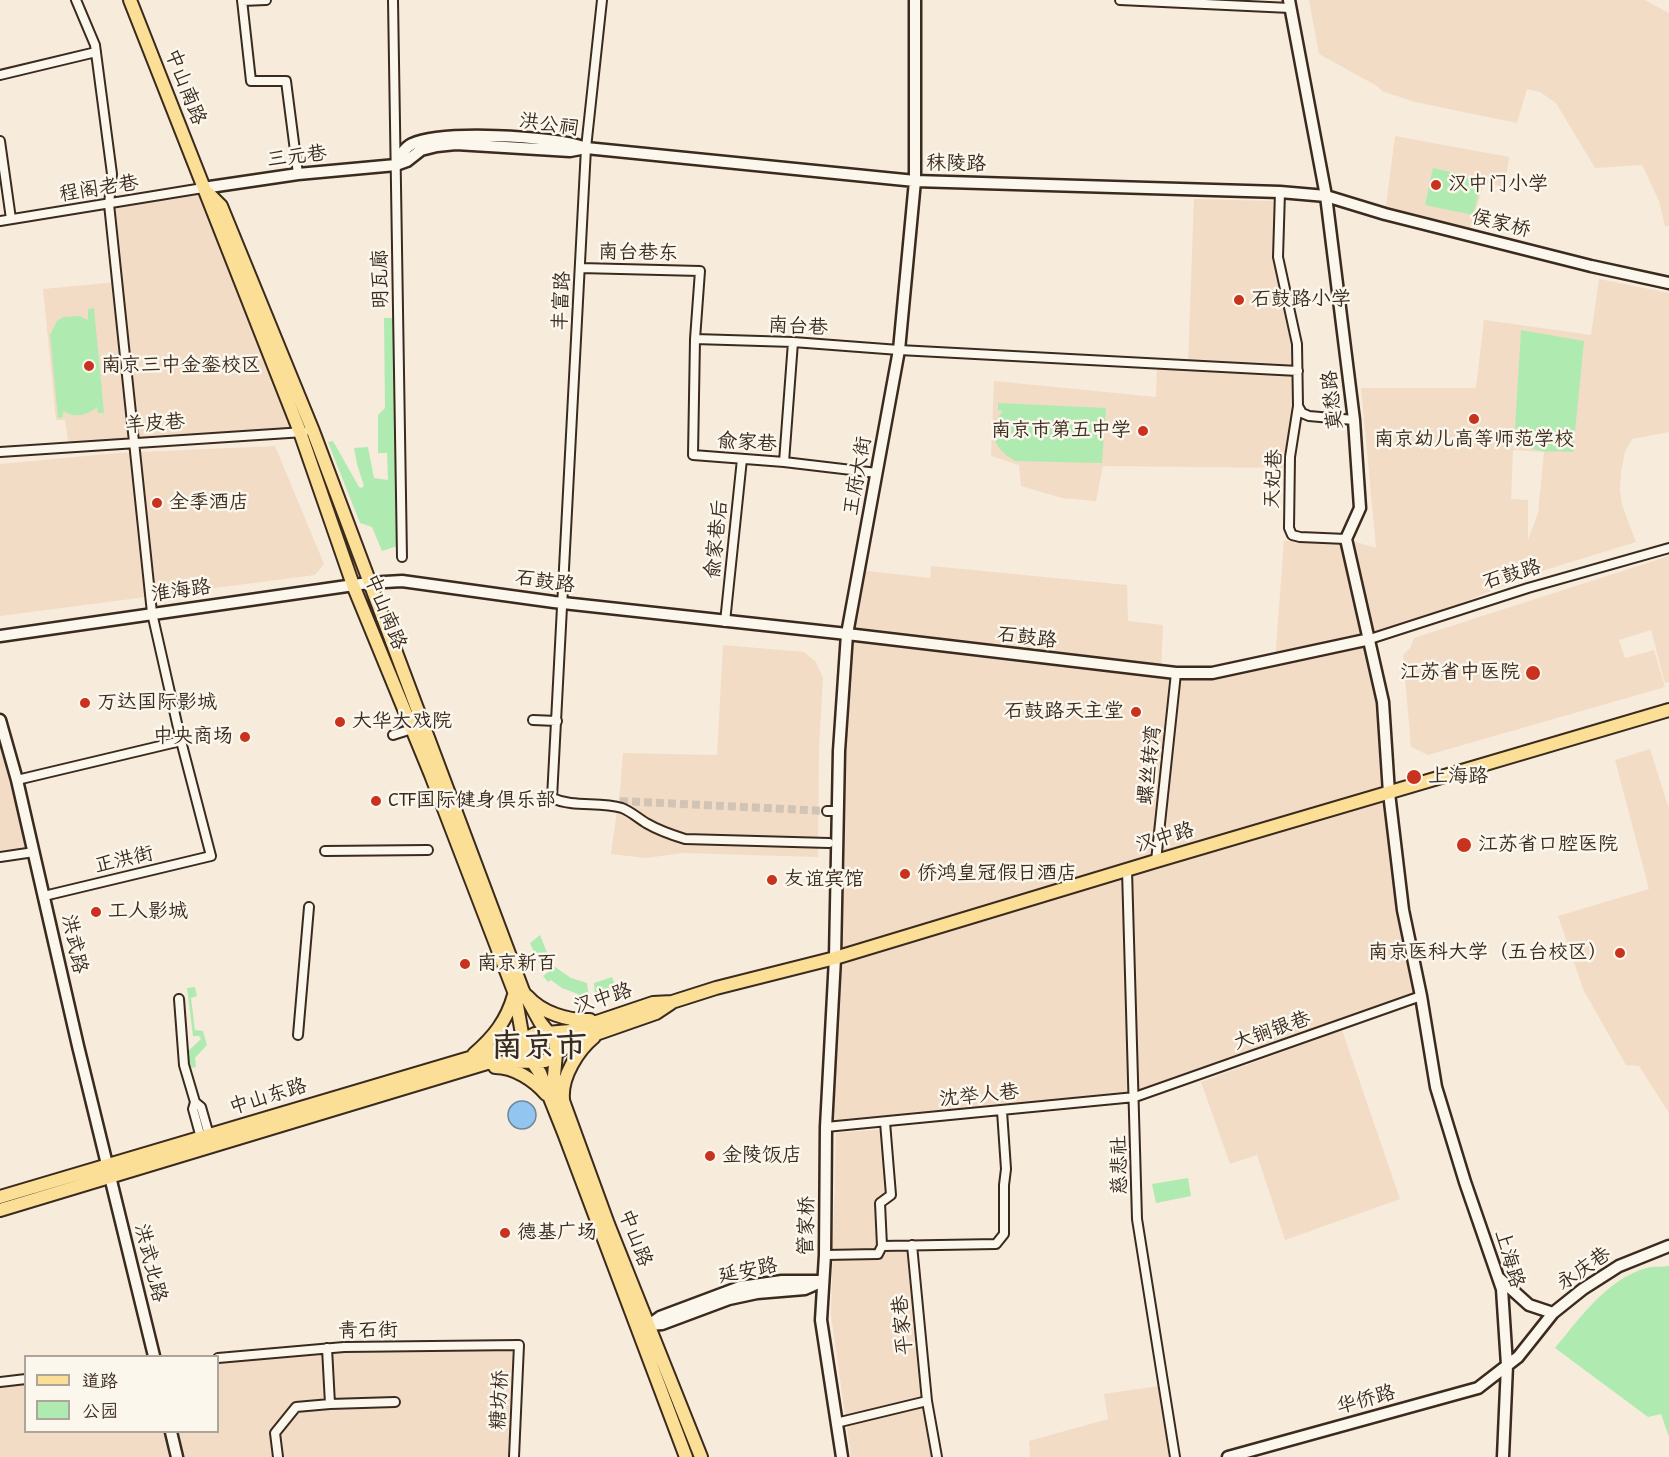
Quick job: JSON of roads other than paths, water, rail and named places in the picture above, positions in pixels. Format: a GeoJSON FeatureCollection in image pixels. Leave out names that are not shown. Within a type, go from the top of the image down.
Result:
{"type":"FeatureCollection","features":[{"type":"Feature","properties":{"kind":"main road","name":"中山南路"},"geometry":{"type":"LineString","coordinates":[[130,0],[203,188],[221,206],[306,432],[442,772],[519,992],[526,1051]]}},
{"type":"Feature","properties":{"kind":"main road","name":"中山南路"},"geometry":{"type":"LineString","coordinates":[[306,432],[353,585],[519,992],[547,1032]]}},
{"type":"Feature","properties":{"kind":"main road","name":"汉中路"},"geometry":{"type":"LineString","coordinates":[[547,1032],[603,1026],[656,1013],[672,1002],[716,988],[835,958],[1669,710]]}},
{"type":"Feature","properties":{"kind":"main road"},"geometry":{"type":"LineString","coordinates":[[471,1063],[498,1031],[519,992],[542,1008],[567,1019],[603,1026]]}},
{"type":"Feature","properties":{"kind":"main road"},"geometry":{"type":"LineString","coordinates":[[471,1063],[502,1067],[524,1076],[558,1102],[579,1052],[603,1026]]}},
{"type":"Feature","properties":{"kind":"main road","name":"汉中路"},"geometry":{"type":"LineString","coordinates":[[545,1061],[573,1042],[603,1026]]}},
{"type":"Feature","properties":{"kind":"main road","name":"中山东路"},"geometry":{"type":"LineString","coordinates":[[0,1210],[205,1136],[471,1063],[498,1062],[526,1051],[535,1034],[547,1032]]}},
{"type":"Feature","properties":{"kind":"main road","name":"中山路"},"geometry":{"type":"LineString","coordinates":[[547,1032],[555,1041],[554,1076],[558,1102],[686,1457]]}},
{"type":"Feature","properties":{"kind":"main road","name":"中山东路"},"geometry":{"type":"LineString","coordinates":[[0,1197],[109,1171],[471,1063],[510,1046],[545,1061]]}},
{"type":"Feature","properties":{"kind":"main road","name":"中山路"},"geometry":{"type":"LineString","coordinates":[[526,1051],[558,1102],[701,1457]]}},
{"type":"Feature","properties":{"kind":"street"},"geometry":{"type":"LineString","coordinates":[[17,780],[182,741],[152,613],[109,204],[112,174],[95,45],[76,0]]}},
{"type":"Feature","properties":{"kind":"street"},"geometry":{"type":"LineString","coordinates":[[266,0],[242,1],[251,81],[286,81],[298,174]]}},
{"type":"Feature","properties":{"kind":"street","name":"明瓦廊"},"geometry":{"type":"LineString","coordinates":[[393,0],[402,557]]}},
{"type":"Feature","properties":{"kind":"street","name":"丰富路"},"geometry":{"type":"LineString","coordinates":[[602,0],[586,148],[552,798],[563,803],[613,806],[624,809],[647,823],[685,839],[829,843]]}},
{"type":"Feature","properties":{"kind":"street","name":"王府大街"},"geometry":{"type":"LineString","coordinates":[[835,958],[833,811],[847,634],[899,350],[915,181],[915,0]]}},
{"type":"Feature","properties":{"kind":"street"},"geometry":{"type":"LineString","coordinates":[[1120,0],[1289,4]]}},
{"type":"Feature","properties":{"kind":"street","name":"莫愁路"},"geometry":{"type":"LineString","coordinates":[[1289,4],[1326,196],[1354,420],[1360,508],[1346,539]]}},
{"type":"Feature","properties":{"kind":"street"},"geometry":{"type":"LineString","coordinates":[[0,75],[96,52]]}},
{"type":"Feature","properties":{"kind":"street"},"geometry":{"type":"LineString","coordinates":[[0,141],[11,219]]}},
{"type":"Feature","properties":{"kind":"street","name":"洪公祠"},"geometry":{"type":"LineString","coordinates":[[396,165],[407,161],[421,150],[456,144],[570,151],[586,148]]}},
{"type":"Feature","properties":{"kind":"street","name":"秣陵路"},"geometry":{"type":"LineString","coordinates":[[586,148],[915,181],[1280,192],[1326,196]]}},
{"type":"Feature","properties":{"kind":"street","name":"三元巷"},"geometry":{"type":"LineString","coordinates":[[203,188],[298,174],[396,165]]}},
{"type":"Feature","properties":{"kind":"street","name":"程阁老巷"},"geometry":{"type":"LineString","coordinates":[[0,221],[203,188]]}},
{"type":"Feature","properties":{"kind":"street"},"geometry":{"type":"LineString","coordinates":[[1280,192],[1278,257],[1297,344],[1298,406],[1302,413],[1309,416],[1354,420]]}},
{"type":"Feature","properties":{"kind":"street","name":"侯家桥"},"geometry":{"type":"LineString","coordinates":[[1326,196],[1385,214],[1591,266],[1669,283]]}},
{"type":"Feature","properties":{"kind":"street","name":"南台巷东"},"geometry":{"type":"LineString","coordinates":[[580,268],[700,271],[695,339]]}},
{"type":"Feature","properties":{"kind":"street","name":"南台巷"},"geometry":{"type":"LineString","coordinates":[[695,339],[793,342],[899,350],[1298,371]]}},
{"type":"Feature","properties":{"kind":"street","name":"俞家巷"},"geometry":{"type":"LineString","coordinates":[[695,339],[693,455],[784,462],[878,473]]}},
{"type":"Feature","properties":{"kind":"street"},"geometry":{"type":"LineString","coordinates":[[784,462],[793,342]]}},
{"type":"Feature","properties":{"kind":"street","name":"天妃巷"},"geometry":{"type":"LineString","coordinates":[[1298,406],[1290,458],[1289,528],[1292,534],[1300,537],[1346,539]]}},
{"type":"Feature","properties":{"kind":"street","name":"羊皮巷"},"geometry":{"type":"LineString","coordinates":[[0,452],[306,432]]}},
{"type":"Feature","properties":{"kind":"street","name":"俞家巷后"},"geometry":{"type":"LineString","coordinates":[[725,622],[742,459]]}},
{"type":"Feature","properties":{"kind":"street"},"geometry":{"type":"LineString","coordinates":[[1346,539],[1383,702],[1389,793]]}},
{"type":"Feature","properties":{"kind":"street","name":"石鼓路"},"geometry":{"type":"LineString","coordinates":[[368,583],[402,581],[564,603],[847,634],[1176,674],[1212,673],[1370,639],[1528,588],[1669,548]]}},
{"type":"Feature","properties":{"kind":"street","name":"淮海路"},"geometry":{"type":"LineString","coordinates":[[0,636],[368,583]]}},
{"type":"Feature","properties":{"kind":"street","name":"螺丝转湾"},"geometry":{"type":"LineString","coordinates":[[1156,861],[1176,674]]}},
{"type":"Feature","properties":{"kind":"street","name":"洪武路"},"geometry":{"type":"LineString","coordinates":[[0,720],[17,780],[109,1171]]}},
{"type":"Feature","properties":{"kind":"street"},"geometry":{"type":"LineString","coordinates":[[533,720],[557,722]]}},
{"type":"Feature","properties":{"kind":"street"},"geometry":{"type":"LineString","coordinates":[[393,735],[412,729]]}},
{"type":"Feature","properties":{"kind":"street","name":"正洪街"},"geometry":{"type":"LineString","coordinates":[[44,896],[211,856],[182,741]]}},
{"type":"Feature","properties":{"kind":"street","name":"上海路"},"geometry":{"type":"LineString","coordinates":[[1389,793],[1403,910],[1421,996],[1436,1087],[1465,1182],[1502,1289],[1507,1365],[1503,1457]]}},
{"type":"Feature","properties":{"kind":"street"},"geometry":{"type":"LineString","coordinates":[[325,851],[428,850]]}},
{"type":"Feature","properties":{"kind":"street"},"geometry":{"type":"LineString","coordinates":[[0,856],[34,852]]}},
{"type":"Feature","properties":{"kind":"street","name":"慈悲社"},"geometry":{"type":"LineString","coordinates":[[1127,870],[1137,1219],[1175,1457]]}},
{"type":"Feature","properties":{"kind":"street"},"geometry":{"type":"LineString","coordinates":[[298,1035],[309,907]]}},
{"type":"Feature","properties":{"kind":"street","name":"管家桥"},"geometry":{"type":"LineString","coordinates":[[835,958],[826,1127],[825,1255],[821,1320],[842,1457]]}},
{"type":"Feature","properties":{"kind":"street","name":"大锏银巷"},"geometry":{"type":"LineString","coordinates":[[1135,1097],[1421,996]]}},
{"type":"Feature","properties":{"kind":"street"},"geometry":{"type":"LineString","coordinates":[[179,999],[184,1065],[195,1102],[201,1107],[205,1136]]}},
{"type":"Feature","properties":{"kind":"street","name":"沈举人巷"},"geometry":{"type":"LineString","coordinates":[[826,1127],[1135,1097]]}},
{"type":"Feature","properties":{"kind":"street"},"geometry":{"type":"LineString","coordinates":[[882,1246],[996,1244],[1004,1234],[1006,1169],[1002,1111]]}},
{"type":"Feature","properties":{"kind":"street"},"geometry":{"type":"LineString","coordinates":[[825,1255],[878,1254],[882,1246],[880,1203],[891,1195],[885,1122]]}},
{"type":"Feature","properties":{"kind":"street","name":"洪武北路"},"geometry":{"type":"LineString","coordinates":[[109,1171],[154,1355]]}},
{"type":"Feature","properties":{"kind":"street","name":"平家巷"},"geometry":{"type":"LineString","coordinates":[[912,1245],[927,1401],[937,1457]]}},
{"type":"Feature","properties":{"kind":"street","name":"永庆巷"},"geometry":{"type":"LineString","coordinates":[[1507,1365],[1518,1357],[1553,1313],[1600,1276],[1669,1246]]}},
{"type":"Feature","properties":{"kind":"street"},"geometry":{"type":"LineString","coordinates":[[1498,1278],[1529,1305],[1553,1313]]}},
{"type":"Feature","properties":{"kind":"street","name":"延安路"},"geometry":{"type":"LineString","coordinates":[[649,1325],[662,1324],[741,1296],[805,1289],[823,1281]]}},
{"type":"Feature","properties":{"kind":"street","name":"青石街"},"geometry":{"type":"LineString","coordinates":[[219,1358],[344,1347],[519,1345]]}},
{"type":"Feature","properties":{"kind":"street","name":"糖坊桥"},"geometry":{"type":"LineString","coordinates":[[514,1457],[519,1345]]}},
{"type":"Feature","properties":{"kind":"street"},"geometry":{"type":"LineString","coordinates":[[327,1348],[330,1404]]}},
{"type":"Feature","properties":{"kind":"street","name":"华侨路"},"geometry":{"type":"LineString","coordinates":[[1227,1457],[1478,1388],[1507,1365]]}},
{"type":"Feature","properties":{"kind":"street"},"geometry":{"type":"LineString","coordinates":[[0,1382],[24,1379]]}},
{"type":"Feature","properties":{"kind":"street"},"geometry":{"type":"LineString","coordinates":[[836,1423],[927,1401]]}},
{"type":"Feature","properties":{"kind":"street"},"geometry":{"type":"LineString","coordinates":[[278,1457],[275,1433],[296,1407],[395,1402]]}},
{"type":"Feature","properties":{"kind":"street"},"geometry":{"type":"LineString","coordinates":[[171,1433],[177,1457]]}},
{"type":"Feature","properties":{"kind":"water"},"geometry":{"type":"Polygon","coordinates":[[[522,1101],[532,1105],[536,1115],[532,1125],[522,1129],[512,1125],[508,1115],[512,1105],[522,1101]]]}},
{"type":"Feature","properties":{"kind":"tunnel"},"geometry":{"type":"LineString","coordinates":[[620,801],[827,811]]}},
{"type":"Feature","properties":{"kind":"place","name":"汉中门小学"},"geometry":{"type":"Point","coordinates":[1436,185]}},
{"type":"Feature","properties":{"kind":"place","name":"石鼓路小学"},"geometry":{"type":"Point","coordinates":[1239,300]}},
{"type":"Feature","properties":{"kind":"place","name":"南京三中金銮校区"},"geometry":{"type":"Point","coordinates":[89,366]}},
{"type":"Feature","properties":{"kind":"place","name":"南京幼儿高等师范学校"},"geometry":{"type":"Point","coordinates":[1474,419]}},
{"type":"Feature","properties":{"kind":"place","name":"南京市第五中学"},"geometry":{"type":"Point","coordinates":[1143,431]}},
{"type":"Feature","properties":{"kind":"place","name":"全季酒店"},"geometry":{"type":"Point","coordinates":[157,503]}},
{"type":"Feature","properties":{"kind":"place","name":"江苏省中医院"},"geometry":{"type":"Point","coordinates":[1533,673]}},
{"type":"Feature","properties":{"kind":"place","name":"万达国际影城"},"geometry":{"type":"Point","coordinates":[85,703]}},
{"type":"Feature","properties":{"kind":"place","name":"石鼓路天主堂"},"geometry":{"type":"Point","coordinates":[1136,712]}},
{"type":"Feature","properties":{"kind":"place","name":"大华大戏院"},"geometry":{"type":"Point","coordinates":[340,722]}},
{"type":"Feature","properties":{"kind":"place","name":"中央商场"},"geometry":{"type":"Point","coordinates":[245,737]}},
{"type":"Feature","properties":{"kind":"place","name":"上海路"},"geometry":{"type":"Point","coordinates":[1414,777]}},
{"type":"Feature","properties":{"kind":"place","name":"CTF国际健身俱乐部"},"geometry":{"type":"Point","coordinates":[376,801]}},
{"type":"Feature","properties":{"kind":"place","name":"江苏省口腔医院"},"geometry":{"type":"Point","coordinates":[1464,845]}},
{"type":"Feature","properties":{"kind":"place","name":"侨鸿皇冠假日酒店"},"geometry":{"type":"Point","coordinates":[905,874]}},
{"type":"Feature","properties":{"kind":"place","name":"友谊宾馆"},"geometry":{"type":"Point","coordinates":[772,880]}},
{"type":"Feature","properties":{"kind":"place","name":"工人影城"},"geometry":{"type":"Point","coordinates":[96,912]}},
{"type":"Feature","properties":{"kind":"place","name":"南京医科大学（五台校区）"},"geometry":{"type":"Point","coordinates":[1620,953]}},
{"type":"Feature","properties":{"kind":"place","name":"南京新百"},"geometry":{"type":"Point","coordinates":[465,964]}},
{"type":"Feature","properties":{"kind":"place","name":"金陵饭店"},"geometry":{"type":"Point","coordinates":[710,1156]}},
{"type":"Feature","properties":{"kind":"place","name":"德基广场"},"geometry":{"type":"Point","coordinates":[505,1233]}},
{"type":"Feature","properties":{"kind":"district","name":"南京市"},"geometry":{"type":"Point","coordinates":[539,1047]}}]}
